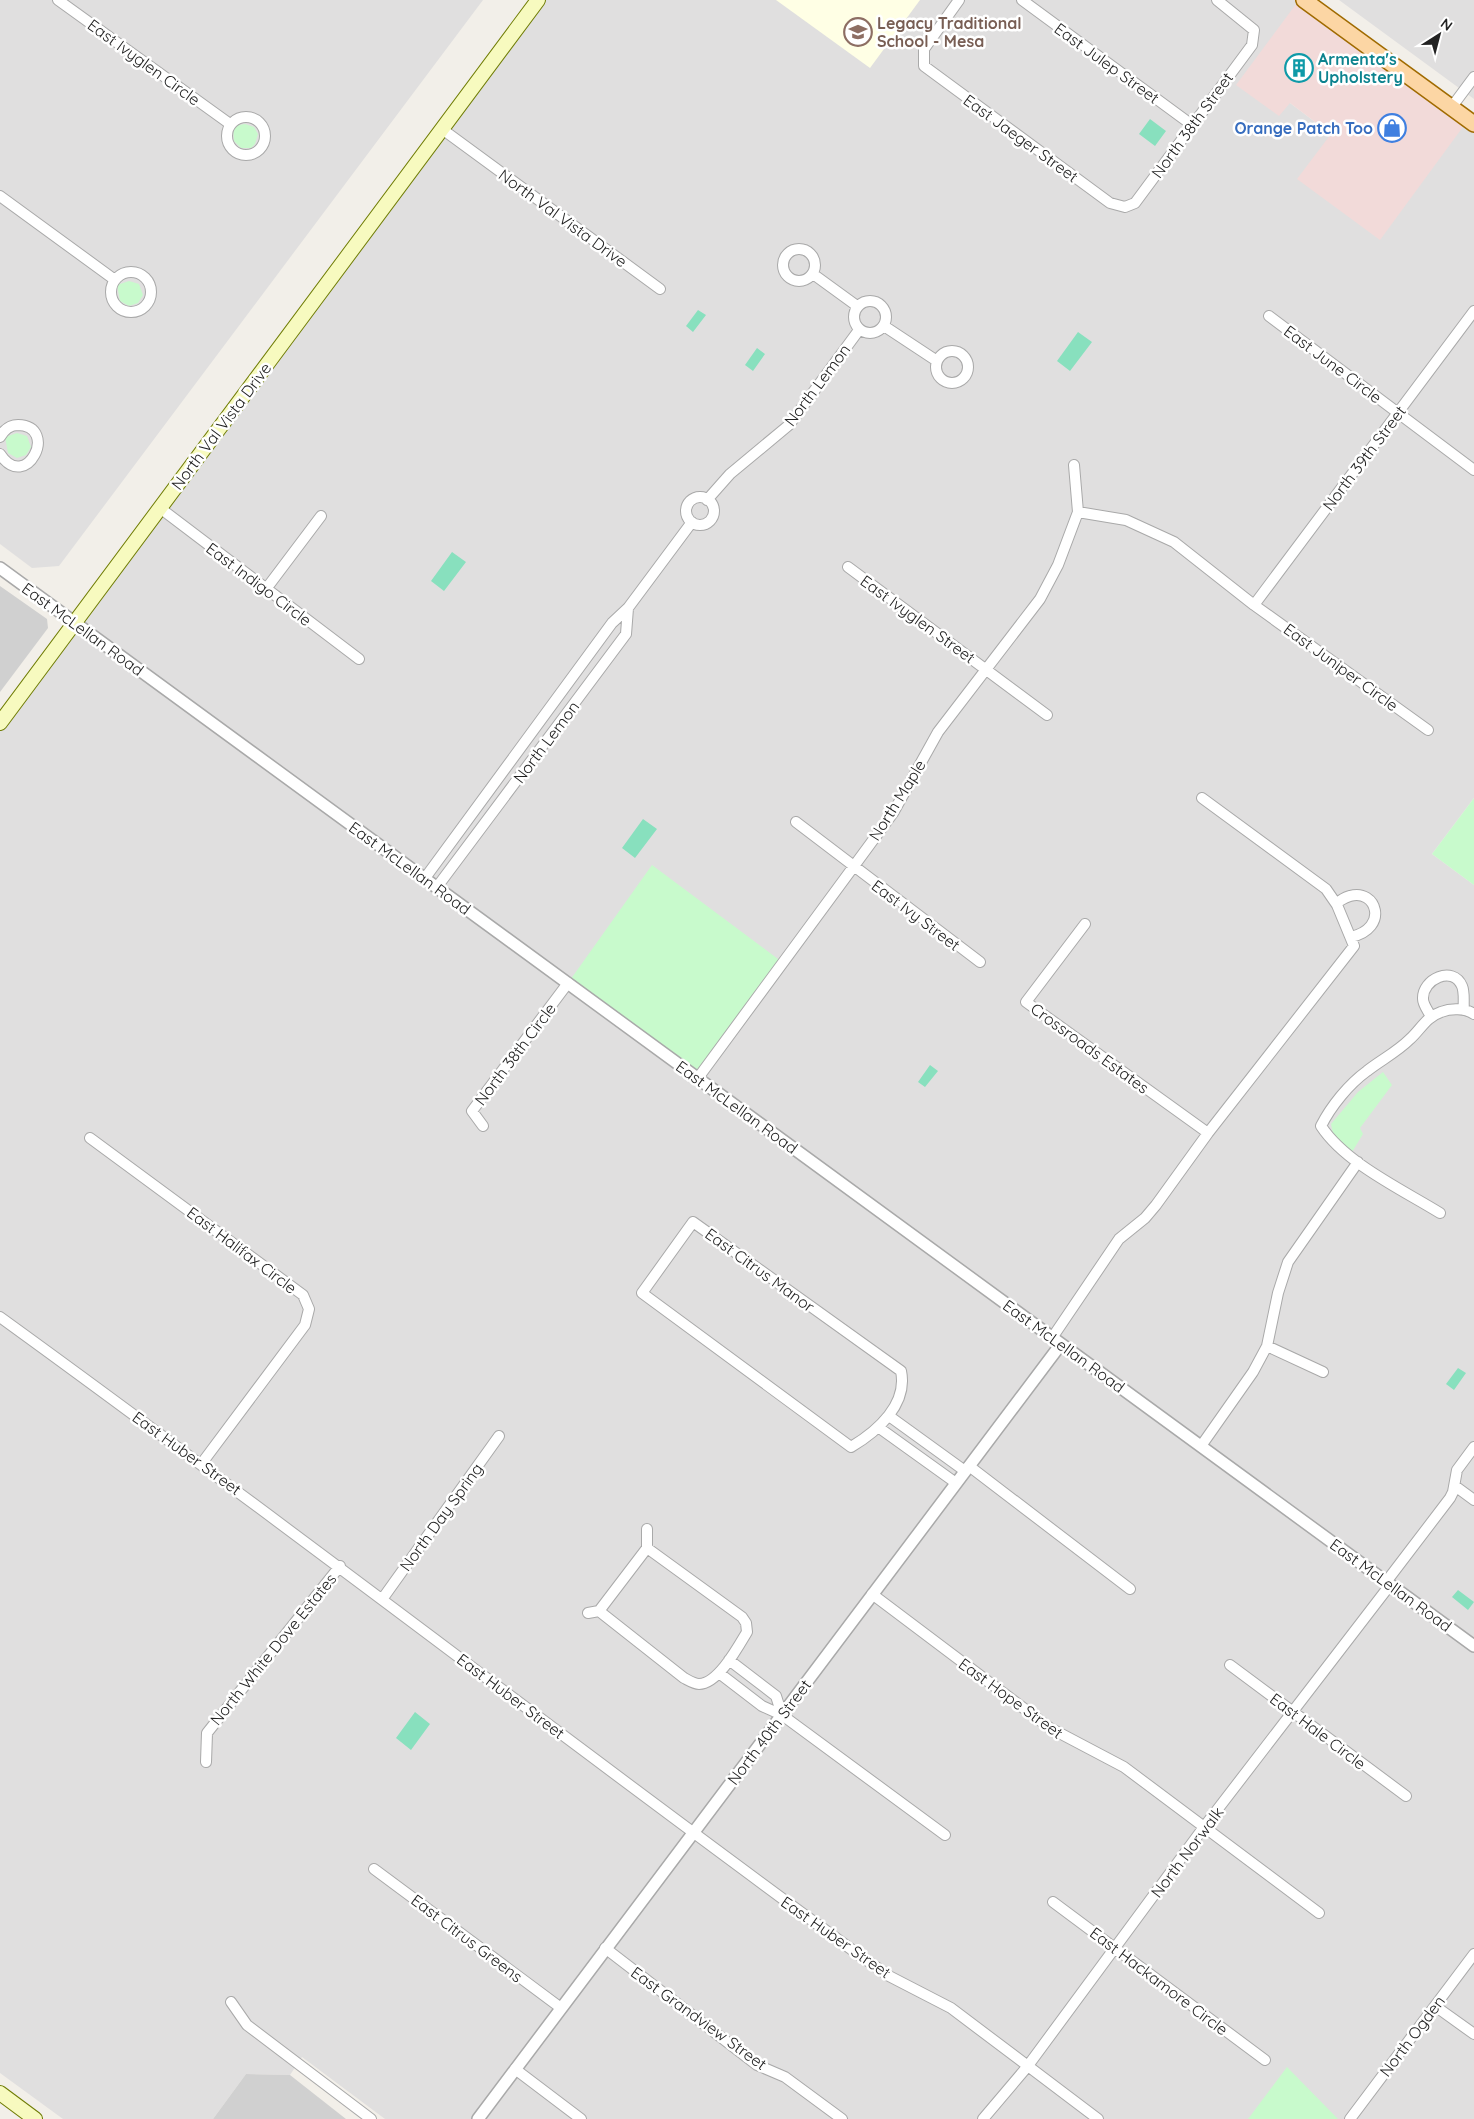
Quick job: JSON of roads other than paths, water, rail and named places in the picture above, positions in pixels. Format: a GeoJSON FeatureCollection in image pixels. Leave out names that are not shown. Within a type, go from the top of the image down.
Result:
{"type":"FeatureCollection","features":[{"type":"Feature","properties":{"kind":"main road","name":"North Val Vista Drive"},"geometry":{"type":"LineString","coordinates":[[0,723],[538,0]]}},
{"type":"Feature","properties":{"kind":"main road"},"geometry":{"type":"LineString","coordinates":[[1304,0],[1474,124]]}},
{"type":"Feature","properties":{"kind":"main road"},"geometry":{"type":"LineString","coordinates":[[0,2093],[35,2119]]}},
{"type":"Feature","properties":{"kind":"street","name":"East Ivyglen Circle"},"geometry":{"type":"LineString","coordinates":[[58,0],[230,124]]}},
{"type":"Feature","properties":{"kind":"street","name":"East Jaeger Street"},"geometry":{"type":"LineString","coordinates":[[959,0],[924,49],[923,62],[928,70],[1110,203],[1125,207]]}},
{"type":"Feature","properties":{"kind":"street","name":"East Julep Street"},"geometry":{"type":"LineString","coordinates":[[1022,0],[1192,125]]}},
{"type":"Feature","properties":{"kind":"street","name":"North 38th Street"},"geometry":{"type":"LineString","coordinates":[[1125,207],[1135,203],[1252,44],[1254,30],[1216,0]]}},
{"type":"Feature","properties":{"kind":"street"},"geometry":{"type":"LineString","coordinates":[[1451,108],[1474,77]]}},
{"type":"Feature","properties":{"kind":"street","name":"North Val Vista Drive"},"geometry":{"type":"LineString","coordinates":[[442,129],[660,289]]}},
{"type":"Feature","properties":{"kind":"street"},"geometry":{"type":"LineString","coordinates":[[0,196],[115,280]]}},
{"type":"Feature","properties":{"kind":"street"},"geometry":{"type":"LineString","coordinates":[[813,274],[857,306]]}},
{"type":"Feature","properties":{"kind":"street"},"geometry":{"type":"LineString","coordinates":[[869,300],[878,303],[886,316],[884,326],[880,330],[869,334],[859,330],[853,320],[857,306],[869,300]]}},
{"type":"Feature","properties":{"kind":"street","name":"North 39th Street"},"geometry":{"type":"LineString","coordinates":[[1254,605],[1474,311]]}},
{"type":"Feature","properties":{"kind":"street","name":"East June Circle"},"geometry":{"type":"LineString","coordinates":[[1269,316],[1474,470]]}},
{"type":"Feature","properties":{"kind":"street"},"geometry":{"type":"LineString","coordinates":[[884,326],[936,361]]}},
{"type":"Feature","properties":{"kind":"street","name":"North Lemon"},"geometry":{"type":"LineString","coordinates":[[707,500],[730,474],[789,425],[859,330]]}},
{"type":"Feature","properties":{"kind":"street"},"geometry":{"type":"LineString","coordinates":[[0,454],[9,463],[23,465],[34,458],[39,446],[35,434],[25,426],[12,426],[1,434]]}},
{"type":"Feature","properties":{"kind":"street"},"geometry":{"type":"LineString","coordinates":[[1074,466],[1078,512]]}},
{"type":"Feature","properties":{"kind":"street"},"geometry":{"type":"LineString","coordinates":[[696,498],[707,500],[713,508],[710,520],[701,525],[692,522],[686,514],[688,504],[696,498]]}},
{"type":"Feature","properties":{"kind":"street","name":"East Indigo Circle"},"geometry":{"type":"LineString","coordinates":[[160,508],[359,659]]}},
{"type":"Feature","properties":{"kind":"street","name":"East Juniper Circle"},"geometry":{"type":"LineString","coordinates":[[1078,512],[1126,520],[1174,542],[1254,605],[1428,730]]}},
{"type":"Feature","properties":{"kind":"street","name":"North Maple"},"geometry":{"type":"LineString","coordinates":[[698,1078],[893,813],[938,732],[1040,599],[1058,565],[1078,512]]}},
{"type":"Feature","properties":{"kind":"street"},"geometry":{"type":"LineString","coordinates":[[266,589],[321,516]]}},
{"type":"Feature","properties":{"kind":"street","name":"North Lemon"},"geometry":{"type":"LineString","coordinates":[[425,878],[612,623],[628,608],[692,522]]}},
{"type":"Feature","properties":{"kind":"street","name":"East Ivyglen Street"},"geometry":{"type":"LineString","coordinates":[[848,567],[987,670]]}},
{"type":"Feature","properties":{"kind":"street","name":"East McLellan Road"},"geometry":{"type":"LineString","coordinates":[[0,568],[1474,1646]]}},
{"type":"Feature","properties":{"kind":"street","name":"North Lemon"},"geometry":{"type":"LineString","coordinates":[[437,887],[457,857],[500,803],[626,634],[628,608]]}},
{"type":"Feature","properties":{"kind":"street"},"geometry":{"type":"LineString","coordinates":[[579,669],[593,680]]}},
{"type":"Feature","properties":{"kind":"street"},"geometry":{"type":"LineString","coordinates":[[987,670],[1047,715]]}},
{"type":"Feature","properties":{"kind":"street"},"geometry":{"type":"LineString","coordinates":[[488,793],[500,803]]}},
{"type":"Feature","properties":{"kind":"street"},"geometry":{"type":"LineString","coordinates":[[1056,1341],[1119,1239],[1145,1218],[1156,1205],[1208,1133],[1354,946],[1336,903],[1326,890],[1202,798]]}},
{"type":"Feature","properties":{"kind":"street","name":"East Ivy Street"},"geometry":{"type":"LineString","coordinates":[[796,822],[980,962]]}},
{"type":"Feature","properties":{"kind":"street"},"geometry":{"type":"LineString","coordinates":[[460,830],[472,839]]}},
{"type":"Feature","properties":{"kind":"street"},"geometry":{"type":"LineString","coordinates":[[446,849],[457,857]]}},
{"type":"Feature","properties":{"kind":"street"},"geometry":{"type":"LineString","coordinates":[[1336,903],[1351,895],[1358,896],[1372,903],[1376,909],[1376,918],[1371,927],[1366,932],[1351,937]]}},
{"type":"Feature","properties":{"kind":"street","name":"Crossroads Estates"},"geometry":{"type":"LineString","coordinates":[[1085,924],[1026,1002],[1208,1133]]}},
{"type":"Feature","properties":{"kind":"street"},"geometry":{"type":"LineString","coordinates":[[1431,1017],[1423,1000],[1424,993],[1431,980],[1438,977],[1448,976],[1457,980],[1462,986],[1464,1010]]}},
{"type":"Feature","properties":{"kind":"street","name":"North 38th Circle"},"geometry":{"type":"LineString","coordinates":[[483,1126],[472,1111],[568,983]]}},
{"type":"Feature","properties":{"kind":"street"},"geometry":{"type":"LineString","coordinates":[[1440,1213],[1358,1162],[1329,1139],[1321,1126],[1328,1111],[1366,1071],[1392,1055],[1412,1038],[1423,1022],[1451,1009],[1464,1010],[1474,1014]]}},
{"type":"Feature","properties":{"kind":"street","name":"East Halifax Circle"},"geometry":{"type":"LineString","coordinates":[[90,1138],[303,1295],[309,1309],[305,1325],[202,1463]]}},
{"type":"Feature","properties":{"kind":"street"},"geometry":{"type":"LineString","coordinates":[[1201,1446],[1253,1372],[1267,1346],[1278,1292],[1288,1262],[1358,1162]]}},
{"type":"Feature","properties":{"kind":"street","name":"East Citrus Manor"},"geometry":{"type":"LineString","coordinates":[[693,1222],[901,1372],[904,1386],[890,1416],[878,1427],[866,1438],[851,1446],[642,1293],[693,1222]]}},
{"type":"Feature","properties":{"kind":"street","name":"East Huber Street"},"geometry":{"type":"LineString","coordinates":[[0,1317],[202,1463],[692,1833],[889,1976],[951,2008],[1026,2067],[1098,2119]]}},
{"type":"Feature","properties":{"kind":"street","name":"North 40th Street"},"geometry":{"type":"LineString","coordinates":[[478,2119],[967,1469],[1056,1341]]}},
{"type":"Feature","properties":{"kind":"street"},"geometry":{"type":"LineString","coordinates":[[1267,1346],[1323,1372]]}},
{"type":"Feature","properties":{"kind":"street"},"geometry":{"type":"LineString","coordinates":[[890,1416],[967,1469],[1130,1589]]}},
{"type":"Feature","properties":{"kind":"street"},"geometry":{"type":"LineString","coordinates":[[878,1427],[956,1483]]}},
{"type":"Feature","properties":{"kind":"street","name":"North Day Spring"},"geometry":{"type":"LineString","coordinates":[[383,1598],[499,1436]]}},
{"type":"Feature","properties":{"kind":"street","name":"North Norwalk"},"geometry":{"type":"LineString","coordinates":[[983,2119],[1026,2067],[1204,1827],[1293,1712],[1388,1584],[1450,1498],[1457,1470],[1474,1447]]}},
{"type":"Feature","properties":{"kind":"street"},"geometry":{"type":"LineString","coordinates":[[1454,1486],[1474,1500]]}},
{"type":"Feature","properties":{"kind":"street"},"geometry":{"type":"LineString","coordinates":[[588,1613],[599,1611],[647,1548],[647,1529]]}},
{"type":"Feature","properties":{"kind":"street"},"geometry":{"type":"LineString","coordinates":[[599,1611],[684,1678],[699,1684],[710,1680],[719,1673],[729,1660],[747,1632],[746,1623],[742,1617],[647,1548]]}},
{"type":"Feature","properties":{"kind":"street","name":"North White Dove Estates"},"geometry":{"type":"LineString","coordinates":[[206,1762],[207,1733],[340,1566]]}},
{"type":"Feature","properties":{"kind":"street","name":"East Hope Street"},"geometry":{"type":"LineString","coordinates":[[872,1594],[1050,1728],[1124,1768],[1319,1913]]}},
{"type":"Feature","properties":{"kind":"street"},"geometry":{"type":"LineString","coordinates":[[729,1660],[776,1696],[782,1715]]}},
{"type":"Feature","properties":{"kind":"street","name":"East Hale Circle"},"geometry":{"type":"LineString","coordinates":[[1230,1665],[1406,1796]]}},
{"type":"Feature","properties":{"kind":"street"},"geometry":{"type":"LineString","coordinates":[[719,1673],[762,1706],[782,1715],[945,1835]]}},
{"type":"Feature","properties":{"kind":"street"},"geometry":{"type":"LineString","coordinates":[[739,1688],[749,1675]]}},
{"type":"Feature","properties":{"kind":"street","name":"East Citrus Greens"},"geometry":{"type":"LineString","coordinates":[[374,1869],[561,2008]]}},
{"type":"Feature","properties":{"kind":"street","name":"East Hackamore Circle"},"geometry":{"type":"LineString","coordinates":[[1053,1902],[1265,2060]]}},
{"type":"Feature","properties":{"kind":"street","name":"East Grandview Street"},"geometry":{"type":"LineString","coordinates":[[605,1948],[757,2065],[785,2077],[842,2119]]}},
{"type":"Feature","properties":{"kind":"street","name":"North Ogden"},"geometry":{"type":"LineString","coordinates":[[1350,2119],[1474,1954]]}},
{"type":"Feature","properties":{"kind":"street"},"geometry":{"type":"LineString","coordinates":[[231,2002],[247,2025],[371,2119]]}},
{"type":"Feature","properties":{"kind":"street"},"geometry":{"type":"LineString","coordinates":[[1435,2006],[1474,2034]]}},
{"type":"Feature","properties":{"kind":"street"},"geometry":{"type":"LineString","coordinates":[[515,2069],[581,2119]]}},
{"type":"Feature","properties":{"kind":"place","name":"Legacy Traditional School - Mesa"},"geometry":{"type":"Point","coordinates":[858,32]}},
{"type":"Feature","properties":{"kind":"place","name":"Armenta's Upholstery"},"geometry":{"type":"Point","coordinates":[1299,68]}},
{"type":"Feature","properties":{"kind":"place","name":"Orange Patch Too"},"geometry":{"type":"Point","coordinates":[1392,128]}}]}
